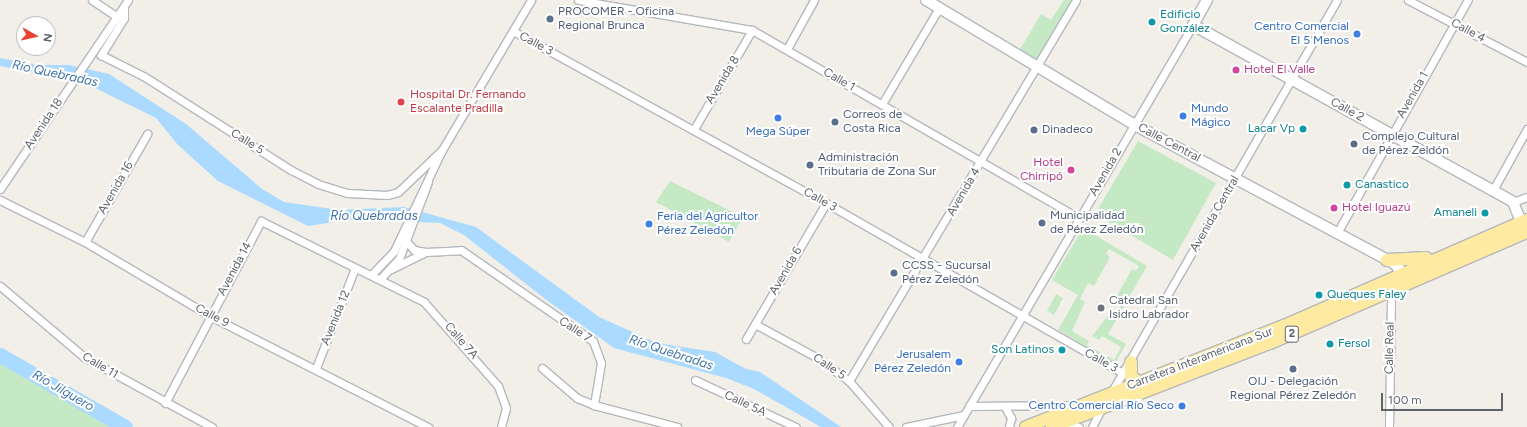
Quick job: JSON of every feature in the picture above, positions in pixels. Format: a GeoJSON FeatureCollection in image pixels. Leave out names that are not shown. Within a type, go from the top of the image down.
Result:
{"type":"FeatureCollection","features":[{"type":"Feature","properties":{"kind":"highway","name":"Carretera Interamericana Sur"},"geometry":{"type":"LineString","coordinates":[[1026,427],[1284,326],[1443,256],[1525,227]]}},
{"type":"Feature","properties":{"kind":"highway","name":"Carretera Interamericana Sur"},"geometry":{"type":"LineString","coordinates":[[1056,425],[1101,410],[1410,286],[1525,227]]}},
{"type":"Feature","properties":{"kind":"highway"},"geometry":{"type":"LineString","coordinates":[[1387,260],[1410,262],[1443,256]]}},
{"type":"Feature","properties":{"kind":"highway"},"geometry":{"type":"LineString","coordinates":[[1131,362],[1130,377],[1139,382]]}},
{"type":"Feature","properties":{"kind":"main road","name":"Avenida 2"},"geometry":{"type":"LineString","coordinates":[[1193,25],[1207,0]]}},
{"type":"Feature","properties":{"kind":"main road","name":"Calle Central"},"geometry":{"type":"LineString","coordinates":[[928,1],[1036,68],[1133,124],[1387,260],[1405,273]]}},
{"type":"Feature","properties":{"kind":"main road","name":"Calle 2"},"geometry":{"type":"LineString","coordinates":[[1193,25],[1513,202]]}},
{"type":"Feature","properties":{"kind":"main road"},"geometry":{"type":"LineString","coordinates":[[1513,202],[1525,227]]}},
{"type":"Feature","properties":{"kind":"main road"},"geometry":{"type":"LineString","coordinates":[[1405,273],[1410,286]]}},
{"type":"Feature","properties":{"kind":"street"},"geometry":{"type":"LineString","coordinates":[[92,0],[117,17]]}},
{"type":"Feature","properties":{"kind":"street"},"geometry":{"type":"LineString","coordinates":[[356,268],[381,278],[391,269],[406,236],[420,198],[442,150],[531,0]]}},
{"type":"Feature","properties":{"kind":"street","name":"Calle 1"},"geometry":{"type":"LineString","coordinates":[[578,0],[752,30],[1080,218]]}},
{"type":"Feature","properties":{"kind":"street"},"geometry":{"type":"LineString","coordinates":[[787,49],[814,0]]}},
{"type":"Feature","properties":{"kind":"street","name":"Avenida 4"},"geometry":{"type":"LineString","coordinates":[[849,381],[924,259],[1076,0]]}},
{"type":"Feature","properties":{"kind":"street","name":"Avenida Central"},"geometry":{"type":"LineString","coordinates":[[1092,427],[1236,179],[1337,0]]}},
{"type":"Feature","properties":{"kind":"street","name":"Calle 4"},"geometry":{"type":"LineString","coordinates":[[1408,0],[1455,23],[1527,62]]}},
{"type":"Feature","properties":{"kind":"street","name":"Avenida 1"},"geometry":{"type":"LineString","coordinates":[[1337,233],[1391,134],[1468,0]]}},
{"type":"Feature","properties":{"kind":"street","name":"Avenida 18"},"geometry":{"type":"LineString","coordinates":[[0,189],[126,3]]}},
{"type":"Feature","properties":{"kind":"street","name":"Calle 5"},"geometry":{"type":"LineString","coordinates":[[126,3],[124,18],[101,55],[145,77],[291,170],[318,184],[348,193],[387,195],[398,192],[442,150]]}},
{"type":"Feature","properties":{"kind":"street"},"geometry":{"type":"LineString","coordinates":[[882,104],[939,8]]}},
{"type":"Feature","properties":{"kind":"street","name":"Avenida 2"},"geometry":{"type":"LineString","coordinates":[[957,427],[1080,218],[1133,124],[1193,25]]}},
{"type":"Feature","properties":{"kind":"street","name":"Avenida 8"},"geometry":{"type":"LineString","coordinates":[[694,129],[752,30]]}},
{"type":"Feature","properties":{"kind":"street","name":"Calle 3"},"geometry":{"type":"LineString","coordinates":[[513,31],[694,129],[826,203],[1124,374]]}},
{"type":"Feature","properties":{"kind":"street"},"geometry":{"type":"LineString","coordinates":[[1493,190],[1527,129]]}},
{"type":"Feature","properties":{"kind":"street","name":"Avenida 16"},"geometry":{"type":"LineString","coordinates":[[85,242],[147,134]]}},
{"type":"Feature","properties":{"kind":"street"},"geometry":{"type":"LineString","coordinates":[[1513,202],[1527,197]]}},
{"type":"Feature","properties":{"kind":"street","name":"Calle 9"},"geometry":{"type":"LineString","coordinates":[[0,200],[85,242],[210,316],[316,368],[428,427]]}},
{"type":"Feature","properties":{"kind":"street","name":"Avenida 6"},"geometry":{"type":"LineString","coordinates":[[746,339],[826,203]]}},
{"type":"Feature","properties":{"kind":"street","name":"Avenida 14"},"geometry":{"type":"LineString","coordinates":[[165,403],[260,221],[356,268]]}},
{"type":"Feature","properties":{"kind":"street"},"geometry":{"type":"LineString","coordinates":[[372,274],[406,236]]}},
{"type":"Feature","properties":{"kind":"street","name":"Calle 7"},"geometry":{"type":"LineString","coordinates":[[406,236],[414,250],[426,252],[461,250],[593,341],[600,363],[594,405]]}},
{"type":"Feature","properties":{"kind":"street","name":"Calle 7"},"geometry":{"type":"LineString","coordinates":[[391,269],[426,252]]}},
{"type":"Feature","properties":{"kind":"street","name":"Avenida 12"},"geometry":{"type":"LineString","coordinates":[[316,368],[356,268]]}},
{"type":"Feature","properties":{"kind":"street","name":"Calle 7A"},"geometry":{"type":"LineString","coordinates":[[381,278],[424,302],[480,363],[505,398],[506,408],[501,427]]}},
{"type":"Feature","properties":{"kind":"street","name":"Calle 11"},"geometry":{"type":"LineString","coordinates":[[0,286],[84,358],[212,427]]}},
{"type":"Feature","properties":{"kind":"street","name":"Calle Real"},"geometry":{"type":"LineString","coordinates":[[1389,427],[1391,293]]}},
{"type":"Feature","properties":{"kind":"street","name":"Calle 5"},"geometry":{"type":"LineString","coordinates":[[755,324],[814,356],[849,381],[890,427]]}},
{"type":"Feature","properties":{"kind":"street"},"geometry":{"type":"LineString","coordinates":[[542,368],[577,398],[594,405],[677,427]]}},
{"type":"Feature","properties":{"kind":"street","name":"Calle 5A"},"geometry":{"type":"LineString","coordinates":[[695,380],[796,427]]}},
{"type":"Feature","properties":{"kind":"street"},"geometry":{"type":"LineString","coordinates":[[969,406],[1082,405]]}},
{"type":"Feature","properties":{"kind":"street"},"geometry":{"type":"LineString","coordinates":[[1005,406],[1011,418],[1009,427]]}},
{"type":"Feature","properties":{"kind":"street"},"geometry":{"type":"LineString","coordinates":[[906,427],[964,415]]}},
{"type":"Feature","properties":{"kind":"street"},"geometry":{"type":"LineString","coordinates":[[1056,425],[1079,427]]}},
{"type":"Feature","properties":{"kind":"green space"},"geometry":{"type":"Polygon","coordinates":[[[1064,0],[1072,0],[1036,62],[1019,51],[1041,14],[1051,20],[1064,0]]]}},
{"type":"Feature","properties":{"kind":"green space"},"geometry":{"type":"Polygon","coordinates":[[[1138,141],[1216,183],[1173,260],[1095,214],[1138,141]]]}},
{"type":"Feature","properties":{"kind":"green space"},"geometry":{"type":"Polygon","coordinates":[[[670,181],[743,217],[729,242],[656,202],[670,181]]]}},
{"type":"Feature","properties":{"kind":"green space"},"geometry":{"type":"Polygon","coordinates":[[[1083,228],[1147,266],[1108,334],[1126,344],[1115,363],[1058,330],[1078,295],[1052,280],[1083,228]],[[1109,249],[1106,254],[1110,257],[1094,286],[1088,283],[1080,299],[1085,302],[1072,331],[1089,341],[1087,345],[1114,360],[1121,347],[1102,336],[1099,340],[1092,336],[1108,316],[1114,319],[1123,302],[1116,298],[1132,269],[1136,271],[1139,266],[1109,249]]]}},
{"type":"Feature","properties":{"kind":"green space"},"geometry":{"type":"Polygon","coordinates":[[[1056,294],[1063,298],[1054,315],[1047,311],[1056,294]]]}},
{"type":"Feature","properties":{"kind":"green space"},"geometry":{"type":"Polygon","coordinates":[[[0,355],[125,427],[0,427],[0,355]]]}},
{"type":"Feature","properties":{"kind":"water","name":"Río Quebradas"},"geometry":{"type":"Polygon","coordinates":[[[0,58],[37,65],[69,65],[109,74],[186,124],[262,189],[284,202],[339,210],[404,207],[476,227],[599,317],[657,343],[715,352],[746,369],[760,372],[841,427],[821,427],[754,389],[726,378],[614,348],[545,299],[464,235],[440,223],[353,219],[308,226],[218,181],[178,145],[156,118],[83,82],[0,66],[0,58]]]}},
{"type":"Feature","properties":{"kind":"waterway","name":"Río Jilguero"},"geometry":{"type":"LineString","coordinates":[[0,355],[125,427]]}},
{"type":"Feature","properties":{"kind":"place","name":"PROCOMER - Oficina Regional Brunca"},"geometry":{"type":"Point","coordinates":[550,19]}},
{"type":"Feature","properties":{"kind":"place","name":"Edificio González"},"geometry":{"type":"Point","coordinates":[1152,22]}},
{"type":"Feature","properties":{"kind":"place","name":"Centro Comercial El 5 Menos"},"geometry":{"type":"Point","coordinates":[1357,34]}},
{"type":"Feature","properties":{"kind":"place","name":"Hotel El Valle"},"geometry":{"type":"Point","coordinates":[1236,70]}},
{"type":"Feature","properties":{"kind":"place","name":"Hospital Dr. Fernando Escalante Pradilla"},"geometry":{"type":"Point","coordinates":[401,102]}},
{"type":"Feature","properties":{"kind":"place","name":"Mundo Mágico"},"geometry":{"type":"Point","coordinates":[1183,116]}},
{"type":"Feature","properties":{"kind":"place","name":"Mega Súper"},"geometry":{"type":"Point","coordinates":[778,118]}},
{"type":"Feature","properties":{"kind":"place","name":"Correos de Costa Rica"},"geometry":{"type":"Point","coordinates":[835,122]}},
{"type":"Feature","properties":{"kind":"place","name":"Lacar Vp"},"geometry":{"type":"Point","coordinates":[1303,129]}},
{"type":"Feature","properties":{"kind":"place","name":"Dinadeco"},"geometry":{"type":"Point","coordinates":[1034,130]}},
{"type":"Feature","properties":{"kind":"place","name":"Complejo Cultural de Pérez Zeldón"},"geometry":{"type":"Point","coordinates":[1354,144]}},
{"type":"Feature","properties":{"kind":"place","name":"Administración Tributaria de Zona Sur"},"geometry":{"type":"Point","coordinates":[810,165]}},
{"type":"Feature","properties":{"kind":"place","name":"Hotel Chirripó"},"geometry":{"type":"Point","coordinates":[1071,170]}},
{"type":"Feature","properties":{"kind":"place","name":"Canastico"},"geometry":{"type":"Point","coordinates":[1347,185]}},
{"type":"Feature","properties":{"kind":"place","name":"Hotel Iguazú"},"geometry":{"type":"Point","coordinates":[1334,208]}},
{"type":"Feature","properties":{"kind":"place","name":"Amaneli"},"geometry":{"type":"Point","coordinates":[1485,213]}},
{"type":"Feature","properties":{"kind":"place","name":"Municipalidad de Pérez Zeledón"},"geometry":{"type":"Point","coordinates":[1042,223]}},
{"type":"Feature","properties":{"kind":"place","name":"Feria del Agricultor Pérez Zeledón"},"geometry":{"type":"Point","coordinates":[649,224]}},
{"type":"Feature","properties":{"kind":"place","name":"CCSS - Sucursal Pérez Zeledón"},"geometry":{"type":"Point","coordinates":[894,273]}},
{"type":"Feature","properties":{"kind":"place","name":"Queques Faley"},"geometry":{"type":"Point","coordinates":[1319,295]}},
{"type":"Feature","properties":{"kind":"place","name":"Catedral San Isidro Labrador"},"geometry":{"type":"Point","coordinates":[1101,308]}},
{"type":"Feature","properties":{"kind":"place","name":"Fersol"},"geometry":{"type":"Point","coordinates":[1330,344]}},
{"type":"Feature","properties":{"kind":"place","name":"Son Latinos"},"geometry":{"type":"Point","coordinates":[1062,350]}},
{"type":"Feature","properties":{"kind":"place","name":"Jerusalem Pérez Zeledón"},"geometry":{"type":"Point","coordinates":[959,362]}},
{"type":"Feature","properties":{"kind":"place","name":"OIJ - Delegación Regional Pérez Zeledón"},"geometry":{"type":"Point","coordinates":[1293,369]}},
{"type":"Feature","properties":{"kind":"place","name":"Centro Comercial Río Seco"},"geometry":{"type":"Point","coordinates":[1182,406]}}]}
